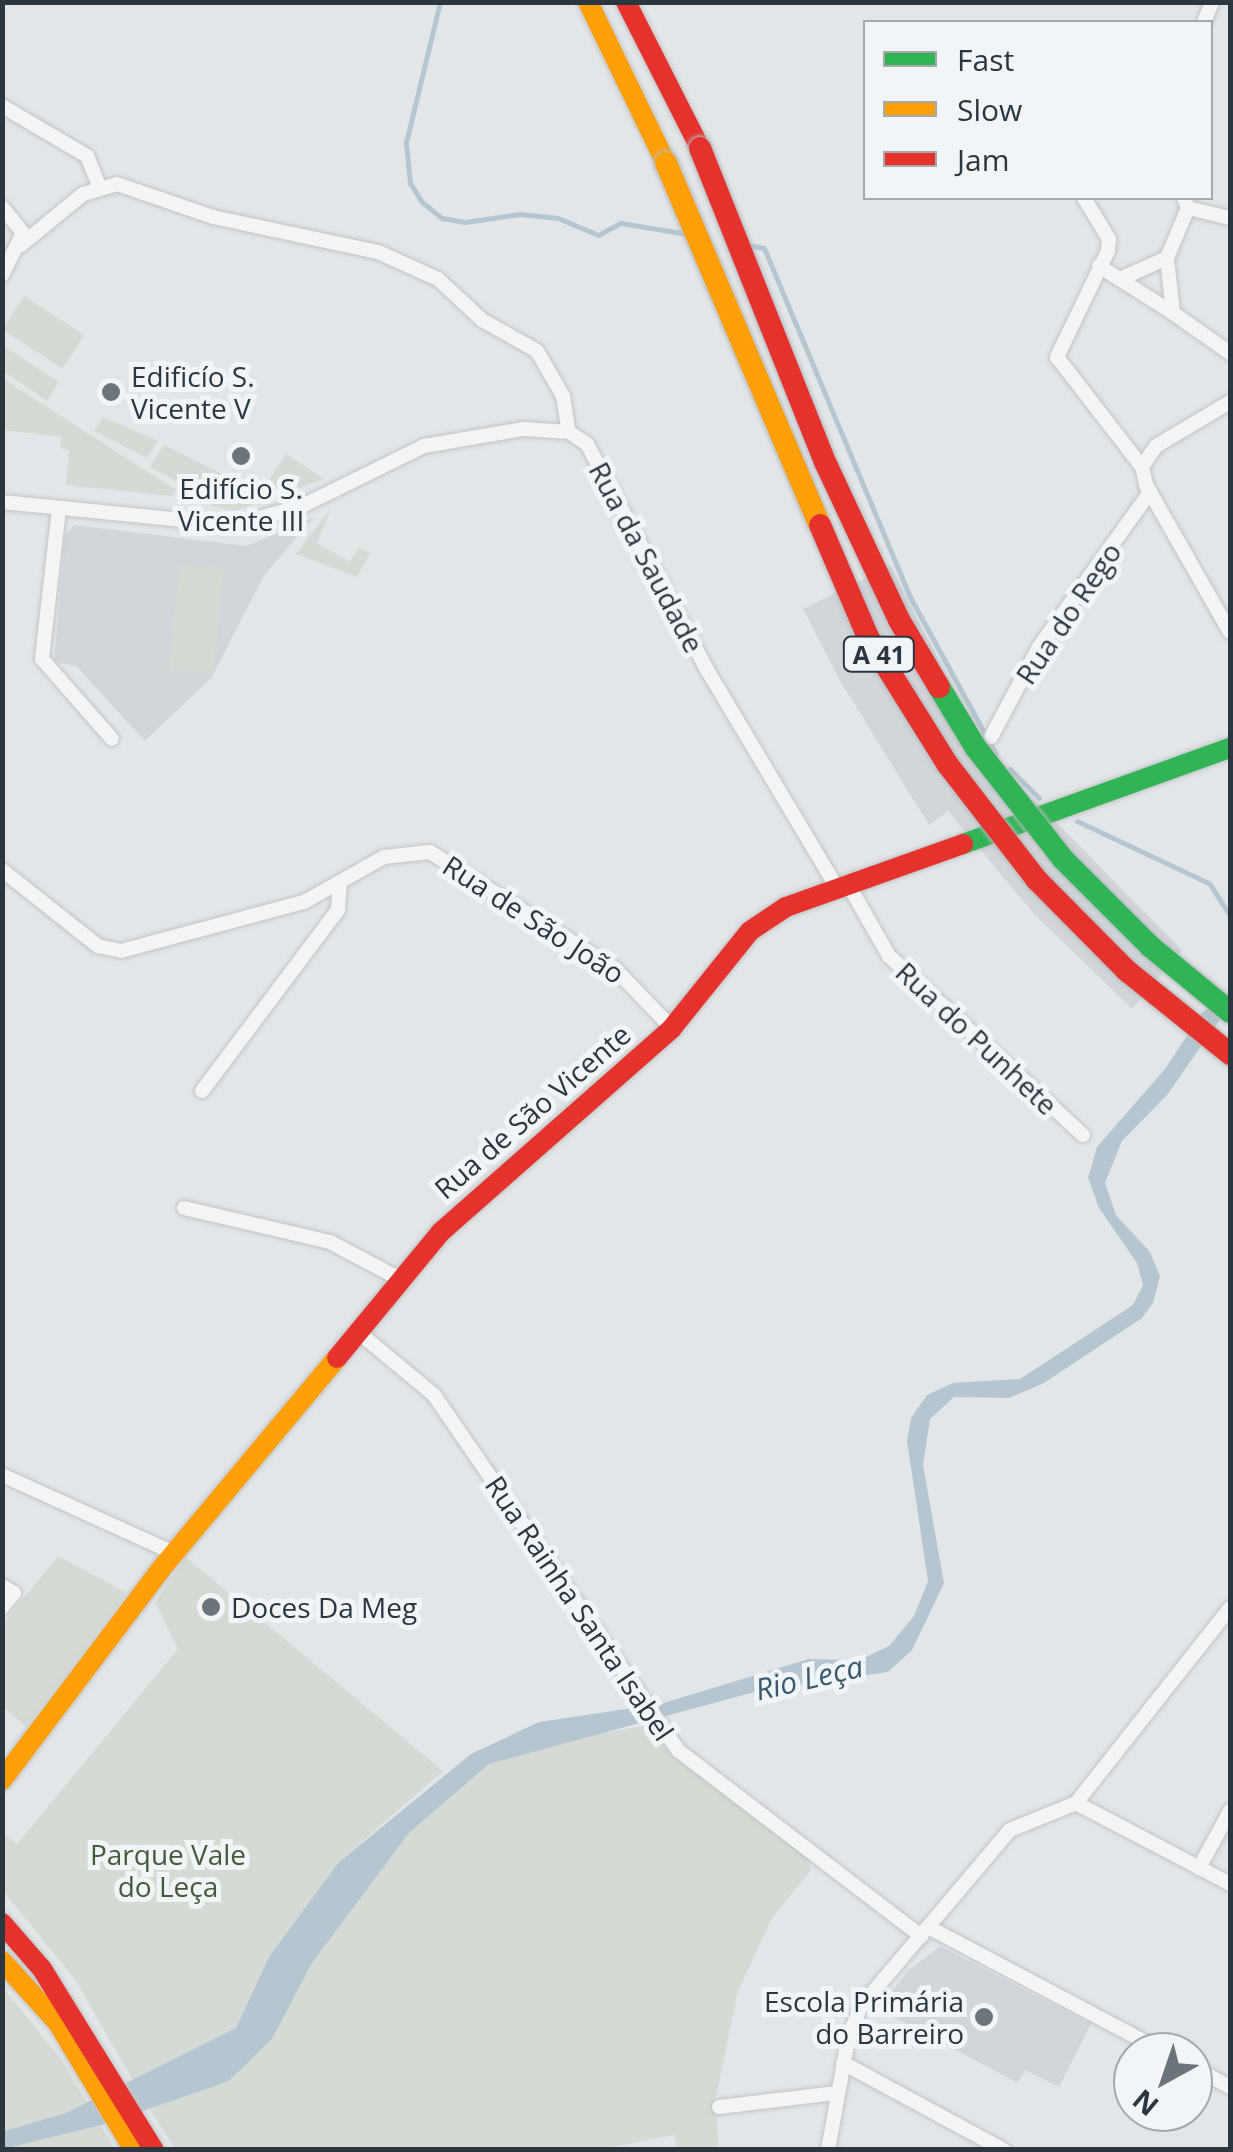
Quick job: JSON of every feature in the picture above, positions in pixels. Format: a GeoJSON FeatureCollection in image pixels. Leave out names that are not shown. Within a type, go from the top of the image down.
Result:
{"type":"FeatureCollection","features":[{"type":"Feature","properties":{"kind":"main road","name":"A 41"},"geometry":{"type":"LineString","coordinates":[[588,2],[666,163],[868,637],[948,766],[1036,879],[1126,970],[1230,1054]]}},
{"type":"Feature","properties":{"kind":"main road","name":"A 41"},"geometry":{"type":"LineString","coordinates":[[626,2],[700,148],[826,464],[899,620],[976,748],[1064,859],[1151,947],[1230,1012]]}},
{"type":"Feature","properties":{"kind":"main road","name":"Rua de São Vicente"},"geometry":{"type":"LineString","coordinates":[[2,1780],[30,1738],[174,1553],[400,1279],[468,1205],[672,1028],[750,932],[776,912],[842,886],[1230,748]]}},
{"type":"Feature","properties":{"kind":"main road","name":"Rua de São Vicente"},"geometry":{"type":"LineString","coordinates":[[2,1762],[30,1738]]}},
{"type":"Feature","properties":{"kind":"main road"},"geometry":{"type":"LineString","coordinates":[[2,1923],[42,1969],[88,2056],[146,2148]]}},
{"type":"Feature","properties":{"kind":"main road"},"geometry":{"type":"LineString","coordinates":[[2,1962],[88,2056]]}},
{"type":"Feature","properties":{"kind":"street"},"geometry":{"type":"LineString","coordinates":[[2,106],[88,156],[99,186]]}},
{"type":"Feature","properties":{"kind":"street"},"geometry":{"type":"LineString","coordinates":[[2,275],[20,245],[99,186],[136,188],[213,217],[378,252],[415,267],[482,320],[537,351],[564,396],[569,432]]}},
{"type":"Feature","properties":{"kind":"street"},"geometry":{"type":"LineString","coordinates":[[1085,200],[1109,239],[1056,356],[1142,467],[1150,492],[1230,632]]}},
{"type":"Feature","properties":{"kind":"street"},"geometry":{"type":"LineString","coordinates":[[1173,313],[1167,258],[1186,203],[1230,218]]}},
{"type":"Feature","properties":{"kind":"street"},"geometry":{"type":"LineString","coordinates":[[2,206],[18,221],[20,245]]}},
{"type":"Feature","properties":{"kind":"street"},"geometry":{"type":"LineString","coordinates":[[1120,278],[1167,258]]}},
{"type":"Feature","properties":{"kind":"street"},"geometry":{"type":"LineString","coordinates":[[1100,266],[1230,353]]}},
{"type":"Feature","properties":{"kind":"street"},"geometry":{"type":"LineString","coordinates":[[1142,467],[1156,446],[1230,402]]}},
{"type":"Feature","properties":{"kind":"street","name":"Rua da Saudade"},"geometry":{"type":"LineString","coordinates":[[2,502],[234,526],[347,485],[424,446],[523,428],[569,432],[587,444],[706,668],[842,886]]}},
{"type":"Feature","properties":{"kind":"street","name":"Rua do Rego"},"geometry":{"type":"LineString","coordinates":[[991,736],[1039,647],[1150,492]]}},
{"type":"Feature","properties":{"kind":"street"},"geometry":{"type":"LineString","coordinates":[[59,509],[42,659],[112,739]]}},
{"type":"Feature","properties":{"kind":"street","name":"Rua de São João"},"geometry":{"type":"LineString","coordinates":[[2,870],[111,951],[304,902],[384,857],[415,850],[439,856],[615,970],[651,999],[672,1028]]}},
{"type":"Feature","properties":{"kind":"street"},"geometry":{"type":"LineString","coordinates":[[202,1092],[338,910],[340,884]]}},
{"type":"Feature","properties":{"kind":"street","name":"Rua do Punhete"},"geometry":{"type":"LineString","coordinates":[[842,886],[888,956],[1083,1134]]}},
{"type":"Feature","properties":{"kind":"street"},"geometry":{"type":"LineString","coordinates":[[184,1208],[248,1228],[330,1242],[400,1279]]}},
{"type":"Feature","properties":{"kind":"street","name":"Rua Rainha Santa Isabel"},"geometry":{"type":"LineString","coordinates":[[357,1330],[434,1395],[660,1730],[706,1774],[927,1933],[1124,2032]]}},
{"type":"Feature","properties":{"kind":"street"},"geometry":{"type":"LineString","coordinates":[[2,1475],[174,1553]]}},
{"type":"Feature","properties":{"kind":"street"},"geometry":{"type":"LineString","coordinates":[[2,1586],[14,1593],[2,1608]]}},
{"type":"Feature","properties":{"kind":"street"},"geometry":{"type":"LineString","coordinates":[[828,2150],[844,2063],[862,2005],[927,1933],[1010,1830],[1076,1803],[1230,1608]]}},
{"type":"Feature","properties":{"kind":"street"},"geometry":{"type":"LineString","coordinates":[[1076,1803],[1230,1884]]}},
{"type":"Feature","properties":{"kind":"street"},"geometry":{"type":"LineString","coordinates":[[1199,1868],[1230,1810]]}},
{"type":"Feature","properties":{"kind":"street"},"geometry":{"type":"LineString","coordinates":[[844,2063],[1004,2150]]}},
{"type":"Feature","properties":{"kind":"street"},"geometry":{"type":"LineString","coordinates":[[719,2107],[837,2093]]}},
{"type":"Feature","properties":{"kind":"shaded area"},"geometry":{"type":"Polygon","coordinates":[[[314,517],[263,577],[212,677],[145,741],[76,666],[54,662],[65,535],[74,525],[247,546],[314,517]]]}},
{"type":"Feature","properties":{"kind":"shaded area"},"geometry":{"type":"Polygon","coordinates":[[[891,566],[983,748],[1182,950],[1132,1009],[1035,915],[948,811],[929,825],[839,679],[803,609],[891,566]]]}},
{"type":"Feature","properties":{"kind":"shaded area","name":"Escola Primária do Barreiro"},"geometry":{"type":"Polygon","coordinates":[[[940,1946],[1091,2024],[1059,2087],[1025,2070],[1018,2083],[878,2009],[909,1970],[940,1946]]]}},
{"type":"Feature","properties":{"kind":"green space"},"geometry":{"type":"Polygon","coordinates":[[[24,296],[84,335],[63,369],[2,330],[24,296]]]}},
{"type":"Feature","properties":{"kind":"green space"},"geometry":{"type":"Polygon","coordinates":[[[2,345],[59,382],[47,401],[3,371],[2,345]]]}},
{"type":"Feature","properties":{"kind":"green space"},"geometry":{"type":"Polygon","coordinates":[[[2,378],[176,490],[172,496],[66,485],[69,450],[60,448],[61,437],[3,430],[2,378]]]}},
{"type":"Feature","properties":{"kind":"green space"},"geometry":{"type":"Polygon","coordinates":[[[103,417],[158,441],[147,458],[94,431],[103,417]]]}},
{"type":"Feature","properties":{"kind":"green space"},"geometry":{"type":"Polygon","coordinates":[[[164,445],[222,474],[206,497],[150,467],[164,445]]]}},
{"type":"Feature","properties":{"kind":"green space"},"geometry":{"type":"Polygon","coordinates":[[[286,454],[324,479],[235,511],[210,506],[228,478],[258,497],[286,454]]]}},
{"type":"Feature","properties":{"kind":"green space"},"geometry":{"type":"Polygon","coordinates":[[[331,508],[317,543],[350,562],[359,547],[370,553],[357,577],[296,554],[331,508]]]}},
{"type":"Feature","properties":{"kind":"green space"},"geometry":{"type":"Polygon","coordinates":[[[180,564],[224,569],[213,674],[169,669],[180,564]]]}},
{"type":"Feature","properties":{"kind":"green space"},"geometry":{"type":"Polygon","coordinates":[[[58,1556],[127,1593],[26,1727],[3,1707],[2,1625],[58,1556]]]}},
{"type":"Feature","properties":{"kind":"green space","name":"Parque Vale do Leça"},"geometry":{"type":"Polygon","coordinates":[[[186,1557],[443,1771],[338,1863],[269,1957],[236,2028],[133,2081],[76,1981],[3,1891],[3,1833],[17,1844],[178,1649],[155,1602],[186,1557]]]}},
{"type":"Feature","properties":{"kind":"green space"},"geometry":{"type":"Polygon","coordinates":[[[648,1725],[671,1755],[808,1858],[811,1870],[772,1918],[738,1991],[716,2097],[718,2149],[677,2149],[674,2135],[597,2150],[175,2149],[147,2105],[229,2081],[271,2039],[312,1963],[409,1833],[489,1764],[553,1742],[648,1725]]]}},
{"type":"Feature","properties":{"kind":"green space"},"geometry":{"type":"Polygon","coordinates":[[[2,1986],[61,2059],[115,2149],[3,2149],[2,1986]]]}},
{"type":"Feature","properties":{"kind":"water","name":"Rio Leça"},"geometry":{"type":"Polygon","coordinates":[[[1230,991],[1230,1005],[1167,1095],[1122,1141],[1105,1183],[1116,1215],[1150,1252],[1160,1276],[1153,1303],[1142,1318],[1044,1383],[1009,1398],[954,1397],[930,1419],[923,1465],[944,1583],[912,1650],[888,1672],[762,1690],[489,1764],[409,1833],[312,1963],[272,2039],[229,2081],[105,2124],[3,2149],[2,2132],[66,2113],[236,2028],[269,1957],[338,1863],[471,1754],[539,1722],[660,1704],[809,1659],[860,1660],[889,1646],[914,1616],[928,1581],[907,1441],[911,1418],[927,1395],[953,1383],[1020,1379],[1133,1305],[1143,1285],[1137,1263],[1099,1208],[1088,1178],[1097,1147],[1165,1069],[1202,1013],[1230,991]]]}},
{"type":"Feature","properties":{"kind":"waterway"},"geometry":{"type":"LineString","coordinates":[[440,2],[406,143],[410,183],[422,202],[442,218],[465,222],[520,214],[558,218],[598,235],[621,223],[687,234]]}},
{"type":"Feature","properties":{"kind":"waterway"},"geometry":{"type":"LineString","coordinates":[[747,245],[764,248],[910,597],[996,754]]}},
{"type":"Feature","properties":{"kind":"waterway"},"geometry":{"type":"LineString","coordinates":[[1010,769],[1039,798]]}},
{"type":"Feature","properties":{"kind":"waterway"},"geometry":{"type":"LineString","coordinates":[[1077,821],[1209,883],[1230,915]]}},
{"type":"Feature","properties":{"kind":"traffic: fast"},"geometry":{"type":"LineString","coordinates":[[939,687],[976,748],[1063,859],[1151,947],[1230,1012]]}},
{"type":"Feature","properties":{"kind":"traffic: fast"},"geometry":{"type":"LineString","coordinates":[[963,844],[1230,748]]}},
{"type":"Feature","properties":{"kind":"traffic: slow"},"geometry":{"type":"LineString","coordinates":[[588,2],[666,163]]}},
{"type":"Feature","properties":{"kind":"traffic: slow"},"geometry":{"type":"LineString","coordinates":[[666,163],[820,525]]}},
{"type":"Feature","properties":{"kind":"traffic: slow"},"geometry":{"type":"LineString","coordinates":[[2,1780],[161,1569],[337,1358]]}},
{"type":"Feature","properties":{"kind":"traffic: slow"},"geometry":{"type":"LineString","coordinates":[[2,1961],[58,2023],[134,2150]]}},
{"type":"Feature","properties":{"kind":"traffic: jam"},"geometry":{"type":"LineString","coordinates":[[626,2],[700,148]]}},
{"type":"Feature","properties":{"kind":"traffic: jam"},"geometry":{"type":"LineString","coordinates":[[700,148],[826,464],[899,620],[939,687]]}},
{"type":"Feature","properties":{"kind":"traffic: jam"},"geometry":{"type":"LineString","coordinates":[[820,525],[868,637],[948,765],[1036,879],[1126,970],[1230,1054]]}},
{"type":"Feature","properties":{"kind":"traffic: jam"},"geometry":{"type":"LineString","coordinates":[[337,1358],[441,1232],[672,1028],[750,931],[786,907],[963,844]]}},
{"type":"Feature","properties":{"kind":"traffic: jam"},"geometry":{"type":"LineString","coordinates":[[2,1923],[42,1969],[154,2150]]}},
{"type":"Feature","properties":{"kind":"place","name":"Edificío S. Vicente V"},"geometry":{"type":"Point","coordinates":[111,392]}},
{"type":"Feature","properties":{"kind":"place","name":"Edifício S. Vicente III"},"geometry":{"type":"Point","coordinates":[241,456]}},
{"type":"Feature","properties":{"kind":"place","name":"Doces Da Meg"},"geometry":{"type":"Point","coordinates":[211,1607]}},
{"type":"Feature","properties":{"kind":"place","name":"Escola Primária do Barreiro"},"geometry":{"type":"Point","coordinates":[984,2017]}}]}
